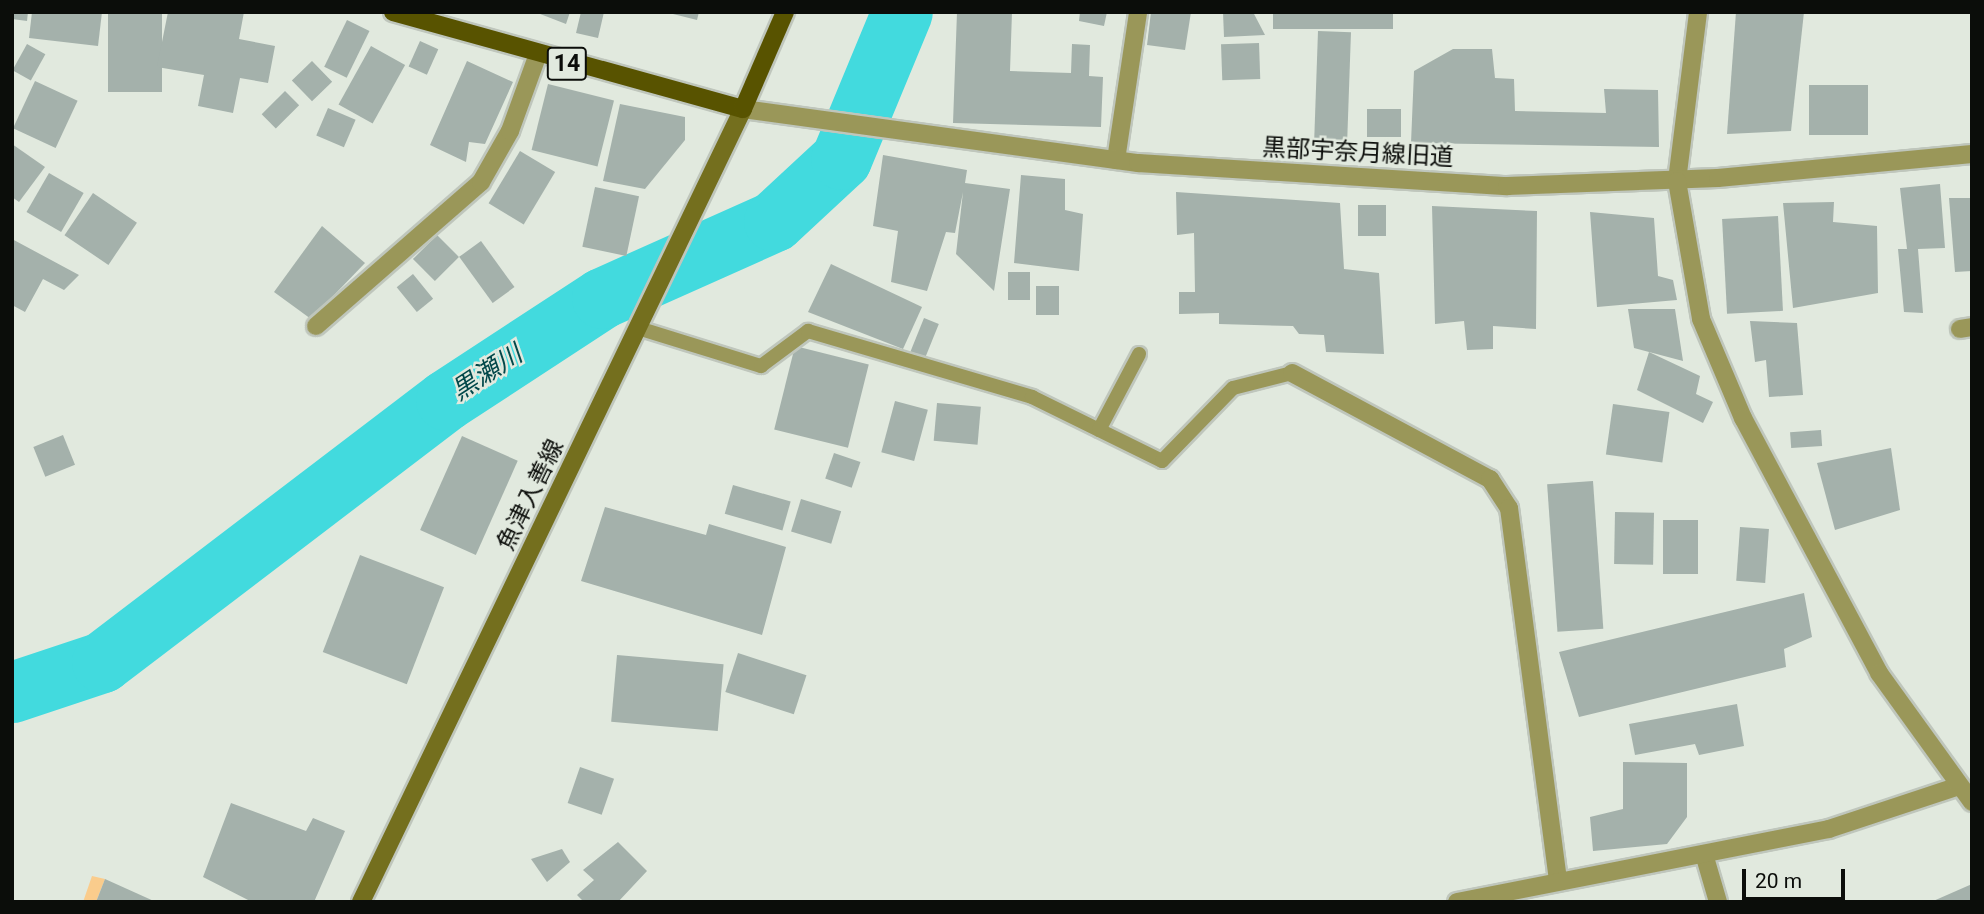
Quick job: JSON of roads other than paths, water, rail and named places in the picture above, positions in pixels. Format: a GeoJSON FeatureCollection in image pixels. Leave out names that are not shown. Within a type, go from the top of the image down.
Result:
{"type":"FeatureCollection","features":[{"type":"Feature","properties":{"kind":"main road","name":"14"},"geometry":{"type":"LineString","coordinates":[[393,12],[537,57],[743,109]]}},
{"type":"Feature","properties":{"kind":"main road"},"geometry":{"type":"LineString","coordinates":[[743,109],[785,12]]}},
{"type":"Feature","properties":{"kind":"main road","name":"魚津入善線"},"geometry":{"type":"LineString","coordinates":[[361,902],[743,109]]}},
{"type":"Feature","properties":{"kind":"street"},"geometry":{"type":"LineString","coordinates":[[1116,160],[1138,12]]}},
{"type":"Feature","properties":{"kind":"street"},"geometry":{"type":"LineString","coordinates":[[1698,12],[1677,181],[1701,319],[1743,418],[1879,673],[1972,802]]}},
{"type":"Feature","properties":{"kind":"street"},"geometry":{"type":"LineString","coordinates":[[316,326],[481,181],[510,131],[537,57]]}},
{"type":"Feature","properties":{"kind":"street","name":"黒部宇奈月線旧道"},"geometry":{"type":"LineString","coordinates":[[743,109],[1116,160],[1507,186],[1677,181],[1972,154]]}},
{"type":"Feature","properties":{"kind":"street"},"geometry":{"type":"LineString","coordinates":[[1292,373],[1490,479],[1509,508],[1558,881]]}},
{"type":"Feature","properties":{"kind":"street"},"geometry":{"type":"LineString","coordinates":[[1457,902],[1829,829],[1959,786]]}},
{"type":"Feature","properties":{"kind":"street"},"geometry":{"type":"LineString","coordinates":[[1704,854],[1718,902]]}},
{"type":"Feature","properties":{"kind":"lane"},"geometry":{"type":"LineString","coordinates":[[638,328],[761,366],[808,331],[1032,397],[1162,461],[1233,387],[1292,373]]}},
{"type":"Feature","properties":{"kind":"lane"},"geometry":{"type":"LineString","coordinates":[[1099,430],[1139,354]]}},
{"type":"Feature","properties":{"kind":"waterway","name":"黒瀬川"},"geometry":{"type":"LineString","coordinates":[[12,692],[102,662],[446,400],[602,298],[774,221],[841,159],[902,12]]}}]}
